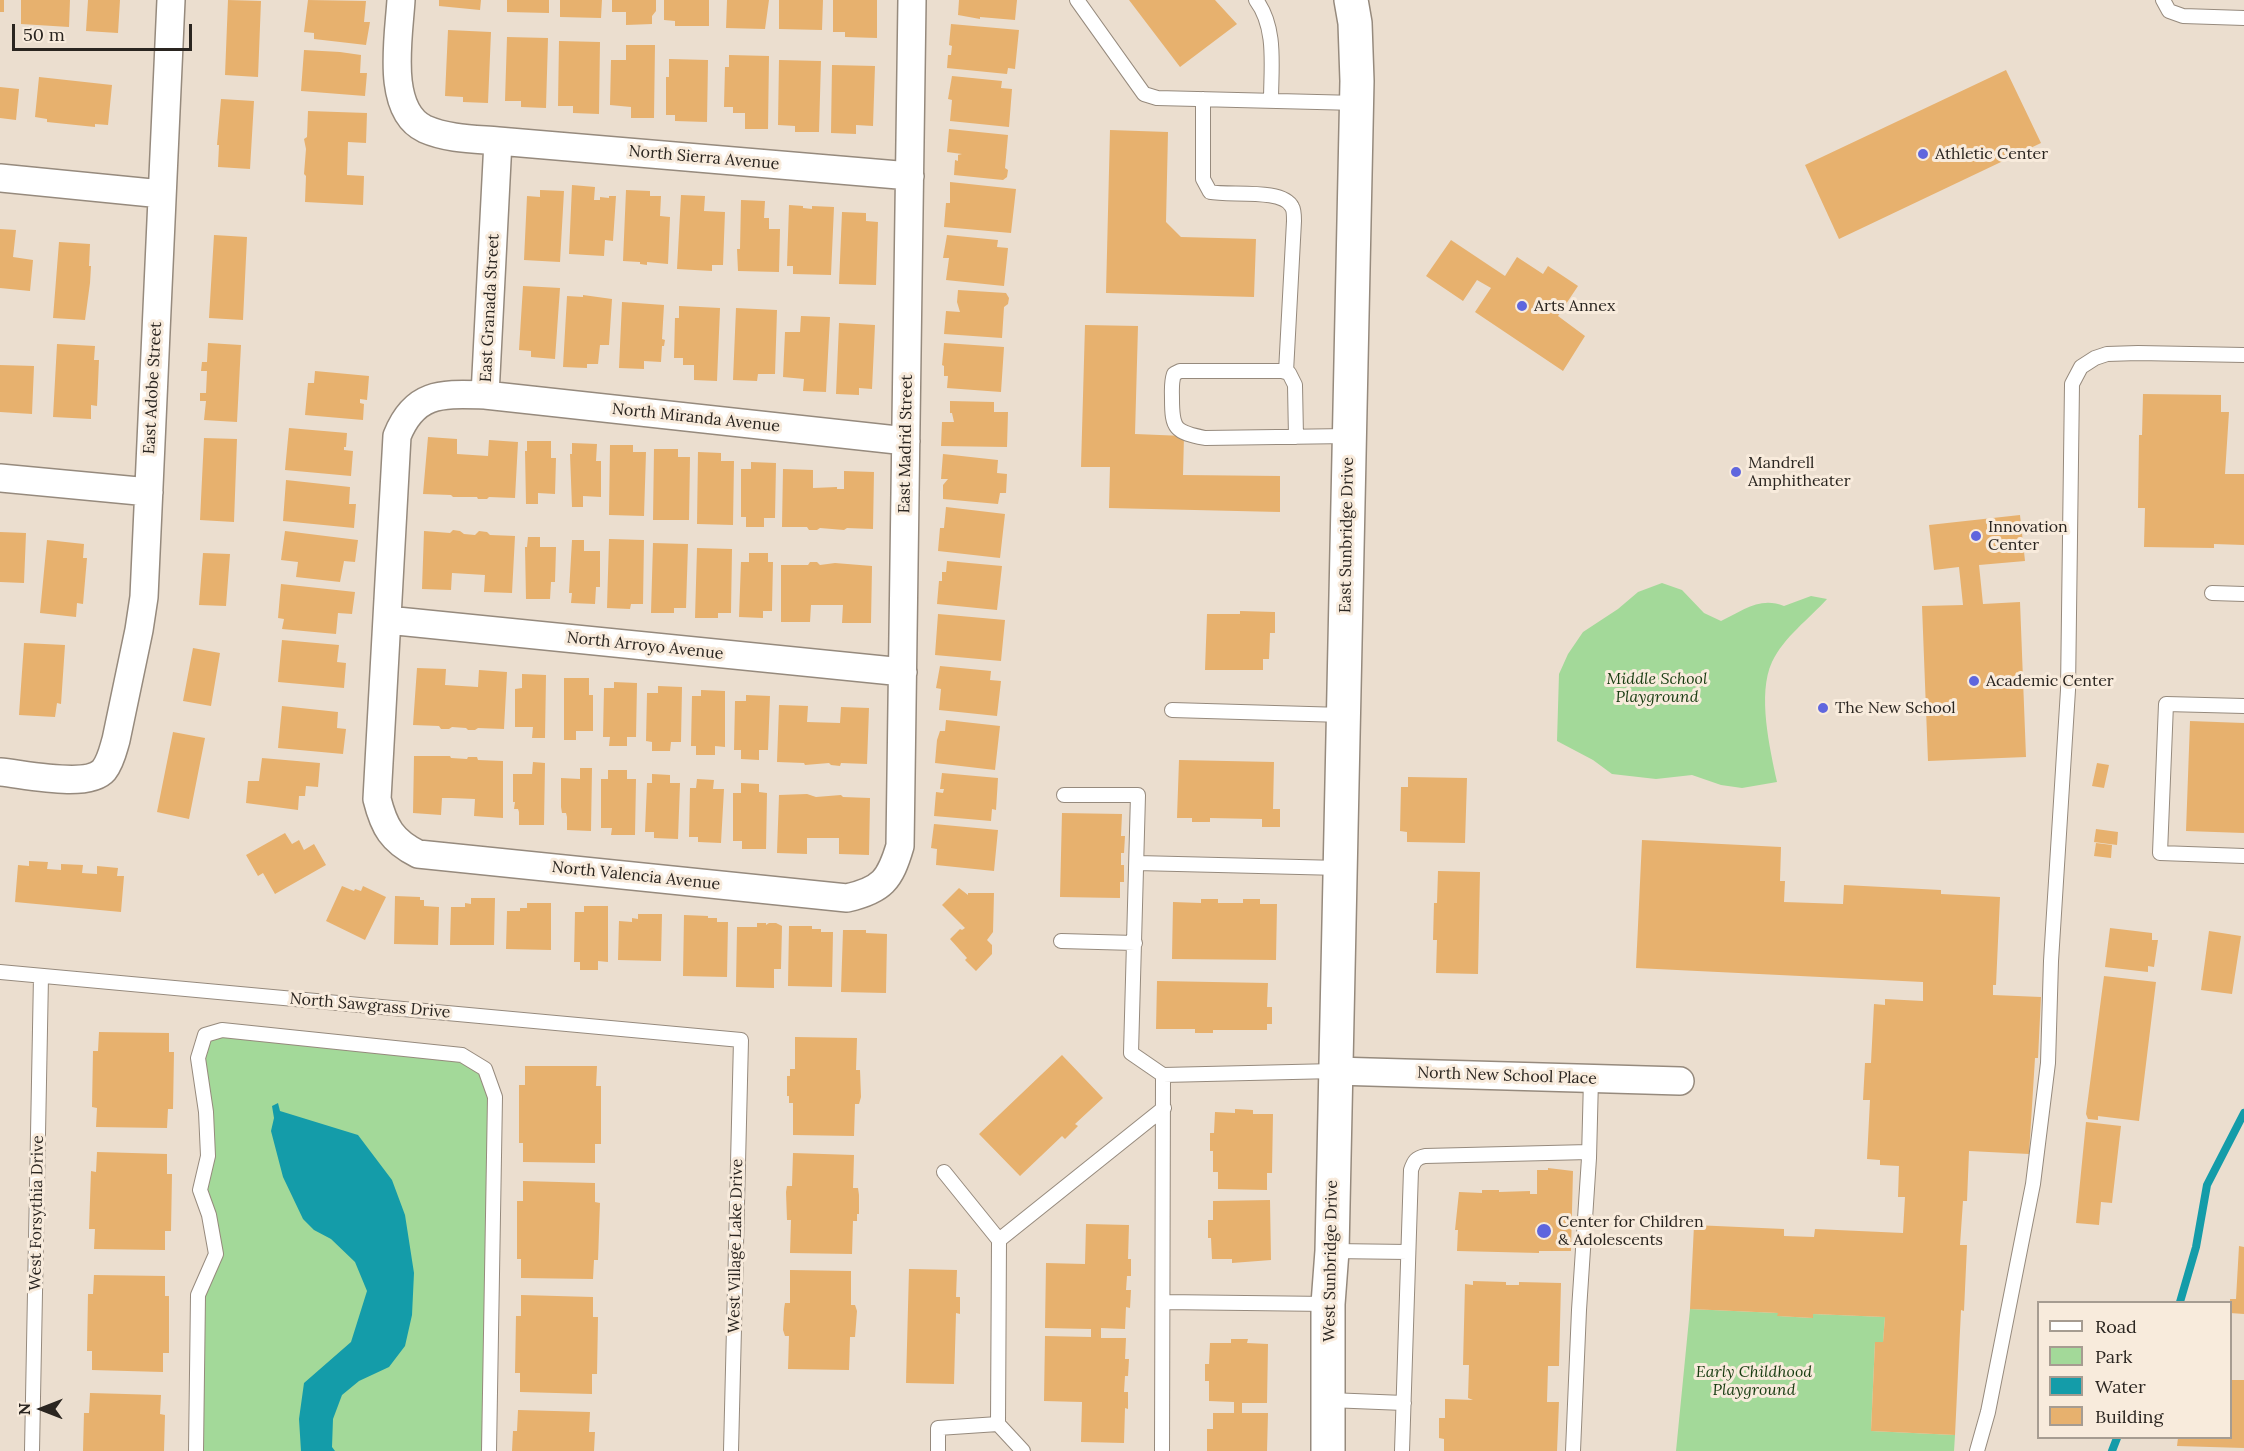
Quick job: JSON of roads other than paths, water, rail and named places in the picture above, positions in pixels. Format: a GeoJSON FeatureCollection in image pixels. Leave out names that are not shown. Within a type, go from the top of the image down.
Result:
{"type":"FeatureCollection","features":[{"type":"Feature","properties":{"kind":"street","name":"East Adobe Street"},"geometry":{"type":"LineString","coordinates":[[0,772],[76,780],[103,772],[114,748],[140,630],[144,597],[171,0]]}},
{"type":"Feature","properties":{"kind":"street"},"geometry":{"type":"LineString","coordinates":[[401,0],[397,74],[399,95],[409,115],[423,128],[447,136],[498,141]]}},
{"type":"Feature","properties":{"kind":"street","name":"East Madrid Street"},"geometry":{"type":"LineString","coordinates":[[884,883],[894,867],[900,846],[912,0]]}},
{"type":"Feature","properties":{"kind":"street","name":"East Sunbridge Drive"},"geometry":{"type":"LineString","coordinates":[[1335,1071],[1357,103],[1355,23],[1351,0]]}},
{"type":"Feature","properties":{"kind":"street","name":"North Sierra Avenue"},"geometry":{"type":"LineString","coordinates":[[498,141],[910,176]]}},
{"type":"Feature","properties":{"kind":"street","name":"East Granada Street"},"geometry":{"type":"LineString","coordinates":[[391,835],[382,818],[377,799],[397,436],[404,419],[417,405],[435,396],[485,395],[498,141]]}},
{"type":"Feature","properties":{"kind":"street"},"geometry":{"type":"LineString","coordinates":[[0,178],[162,194]]}},
{"type":"Feature","properties":{"kind":"street","name":"North Miranda Avenue"},"geometry":{"type":"LineString","coordinates":[[485,395],[906,441]]}},
{"type":"Feature","properties":{"kind":"street"},"geometry":{"type":"LineString","coordinates":[[0,478],[149,492]]}},
{"type":"Feature","properties":{"kind":"street","name":"North Arroyo Avenue"},"geometry":{"type":"LineString","coordinates":[[387,620],[903,672]]}},
{"type":"Feature","properties":{"kind":"street","name":"North Valencia Avenue"},"geometry":{"type":"LineString","coordinates":[[391,835],[403,847],[418,854],[847,898],[868,893],[884,883]]}},
{"type":"Feature","properties":{"kind":"street","name":"North New School Place"},"geometry":{"type":"LineString","coordinates":[[1335,1071],[1680,1081]]}},
{"type":"Feature","properties":{"kind":"street","name":"West Sunbridge Drive"},"geometry":{"type":"LineString","coordinates":[[1328,1451],[1328,1304],[1332,1251],[1335,1071]]}},
{"type":"Feature","properties":{"kind":"lane"},"geometry":{"type":"LineString","coordinates":[[1077,0],[1144,94],[1157,98],[1357,103]]}},
{"type":"Feature","properties":{"kind":"lane"},"geometry":{"type":"LineString","coordinates":[[1256,0],[1262,8],[1270,29],[1271,101]]}},
{"type":"Feature","properties":{"kind":"lane"},"geometry":{"type":"LineString","coordinates":[[2163,0],[2169,11],[2182,16],[2244,18]]}},
{"type":"Feature","properties":{"kind":"lane"},"geometry":{"type":"LineString","coordinates":[[1203,99],[1203,179],[1210,192],[1225,195],[1274,194],[1284,198],[1292,207],[1294,221],[1286,372]]}},
{"type":"Feature","properties":{"kind":"lane"},"geometry":{"type":"LineString","coordinates":[[1977,1451],[1988,1412],[2033,1184],[2048,1063],[2051,961],[2068,690],[2072,384],[2081,367],[2107,354],[2244,355]]}},
{"type":"Feature","properties":{"kind":"lane"},"geometry":{"type":"LineString","coordinates":[[1296,437],[1295,385],[1294,379],[1286,372],[1282,370],[1180,371],[1174,374],[1172,420],[1177,427],[1191,435],[1205,438],[1296,437],[1349,436]]}},
{"type":"Feature","properties":{"kind":"lane"},"geometry":{"type":"LineString","coordinates":[[2212,593],[2244,594]]}},
{"type":"Feature","properties":{"kind":"lane"},"geometry":{"type":"LineString","coordinates":[[2244,706],[2166,704],[2160,853],[2244,856]]}},
{"type":"Feature","properties":{"kind":"lane"},"geometry":{"type":"LineString","coordinates":[[1172,710],[1343,715]]}},
{"type":"Feature","properties":{"kind":"lane"},"geometry":{"type":"LineString","coordinates":[[1064,795],[1138,795],[1131,1053],[1163,1075],[1335,1071]]}},
{"type":"Feature","properties":{"kind":"lane"},"geometry":{"type":"LineString","coordinates":[[1137,862],[1340,868]]}},
{"type":"Feature","properties":{"kind":"lane"},"geometry":{"type":"LineString","coordinates":[[1061,941],[1135,944]]}},
{"type":"Feature","properties":{"kind":"lane","name":"North Sawgrass Drive"},"geometry":{"type":"LineString","coordinates":[[0,972],[741,1040]]}},
{"type":"Feature","properties":{"kind":"lane","name":"West Forsythia Drive"},"geometry":{"type":"LineString","coordinates":[[32,1451],[41,976]]}},
{"type":"Feature","properties":{"kind":"lane"},"geometry":{"type":"LineString","coordinates":[[196,1451],[198,1295],[216,1254],[209,1215],[200,1190],[208,1156],[206,1112],[198,1058],[205,1035],[222,1030],[462,1055],[485,1069],[495,1097],[489,1451]]}},
{"type":"Feature","properties":{"kind":"lane","name":"West Village Lake Drive"},"geometry":{"type":"LineString","coordinates":[[731,1451],[741,1040]]}},
{"type":"Feature","properties":{"kind":"lane"},"geometry":{"type":"LineString","coordinates":[[1162,1451],[1163,1075]]}},
{"type":"Feature","properties":{"kind":"lane"},"geometry":{"type":"LineString","coordinates":[[1573,1451],[1592,1079]]}},
{"type":"Feature","properties":{"kind":"lane"},"geometry":{"type":"LineString","coordinates":[[999,1240],[1164,1108]]}},
{"type":"Feature","properties":{"kind":"lane"},"geometry":{"type":"LineString","coordinates":[[1402,1451],[1413,1162],[1425,1156],[1589,1152]]}},
{"type":"Feature","properties":{"kind":"lane"},"geometry":{"type":"LineString","coordinates":[[944,1172],[999,1240],[998,1424],[1023,1451]]}},
{"type":"Feature","properties":{"kind":"lane"},"geometry":{"type":"LineString","coordinates":[[1332,1251],[1408,1252]]}},
{"type":"Feature","properties":{"kind":"lane"},"geometry":{"type":"LineString","coordinates":[[1163,1302],[1328,1304]]}},
{"type":"Feature","properties":{"kind":"lane"},"geometry":{"type":"LineString","coordinates":[[1329,1400],[1404,1403]]}},
{"type":"Feature","properties":{"kind":"lane"},"geometry":{"type":"LineString","coordinates":[[938,1451],[938,1428],[998,1424]]}},
{"type":"Feature","properties":{"kind":"water"},"geometry":{"type":"Polygon","coordinates":[[[278,1103],[280,1111],[358,1135],[392,1180],[405,1215],[414,1273],[412,1315],[405,1346],[389,1367],[359,1381],[342,1395],[333,1419],[332,1447],[335,1451],[301,1451],[299,1419],[304,1383],[351,1342],[367,1291],[355,1262],[331,1239],[314,1230],[303,1219],[283,1177],[271,1131],[274,1118],[272,1106],[278,1103]]]}},
{"type":"Feature","properties":{"kind":"waterway"},"geometry":{"type":"LineString","coordinates":[[2180,1301],[2196,1247],[2207,1185],[2244,1113]]}},
{"type":"Feature","properties":{"kind":"waterway"},"geometry":{"type":"LineString","coordinates":[[2112,1451],[2117,1439]]}},
{"type":"Feature","properties":{"kind":"place","name":"Athletic Center"},"geometry":{"type":"Point","coordinates":[1923,154]}},
{"type":"Feature","properties":{"kind":"place","name":"Arts Annex"},"geometry":{"type":"Point","coordinates":[1522,306]}},
{"type":"Feature","properties":{"kind":"place","name":"Mandrell Amphitheater"},"geometry":{"type":"Point","coordinates":[1736,472]}},
{"type":"Feature","properties":{"kind":"place","name":"Innovation Center"},"geometry":{"type":"Point","coordinates":[1976,536]}},
{"type":"Feature","properties":{"kind":"place","name":"Academic Center"},"geometry":{"type":"Point","coordinates":[1974,681]}},
{"type":"Feature","properties":{"kind":"place","name":"The New School"},"geometry":{"type":"Point","coordinates":[1823,708]}},
{"type":"Feature","properties":{"kind":"place","name":"Center for Children & Adolescents"},"geometry":{"type":"Point","coordinates":[1544,1231]}},
{"type":"Feature","properties":{"kind":"park label","name":"Middle School Playground"},"geometry":{"type":"Point","coordinates":[1657,688]}},
{"type":"Feature","properties":{"kind":"park label","name":"Early Childhood Playground"},"geometry":{"type":"Point","coordinates":[1754,1381]}}]}
